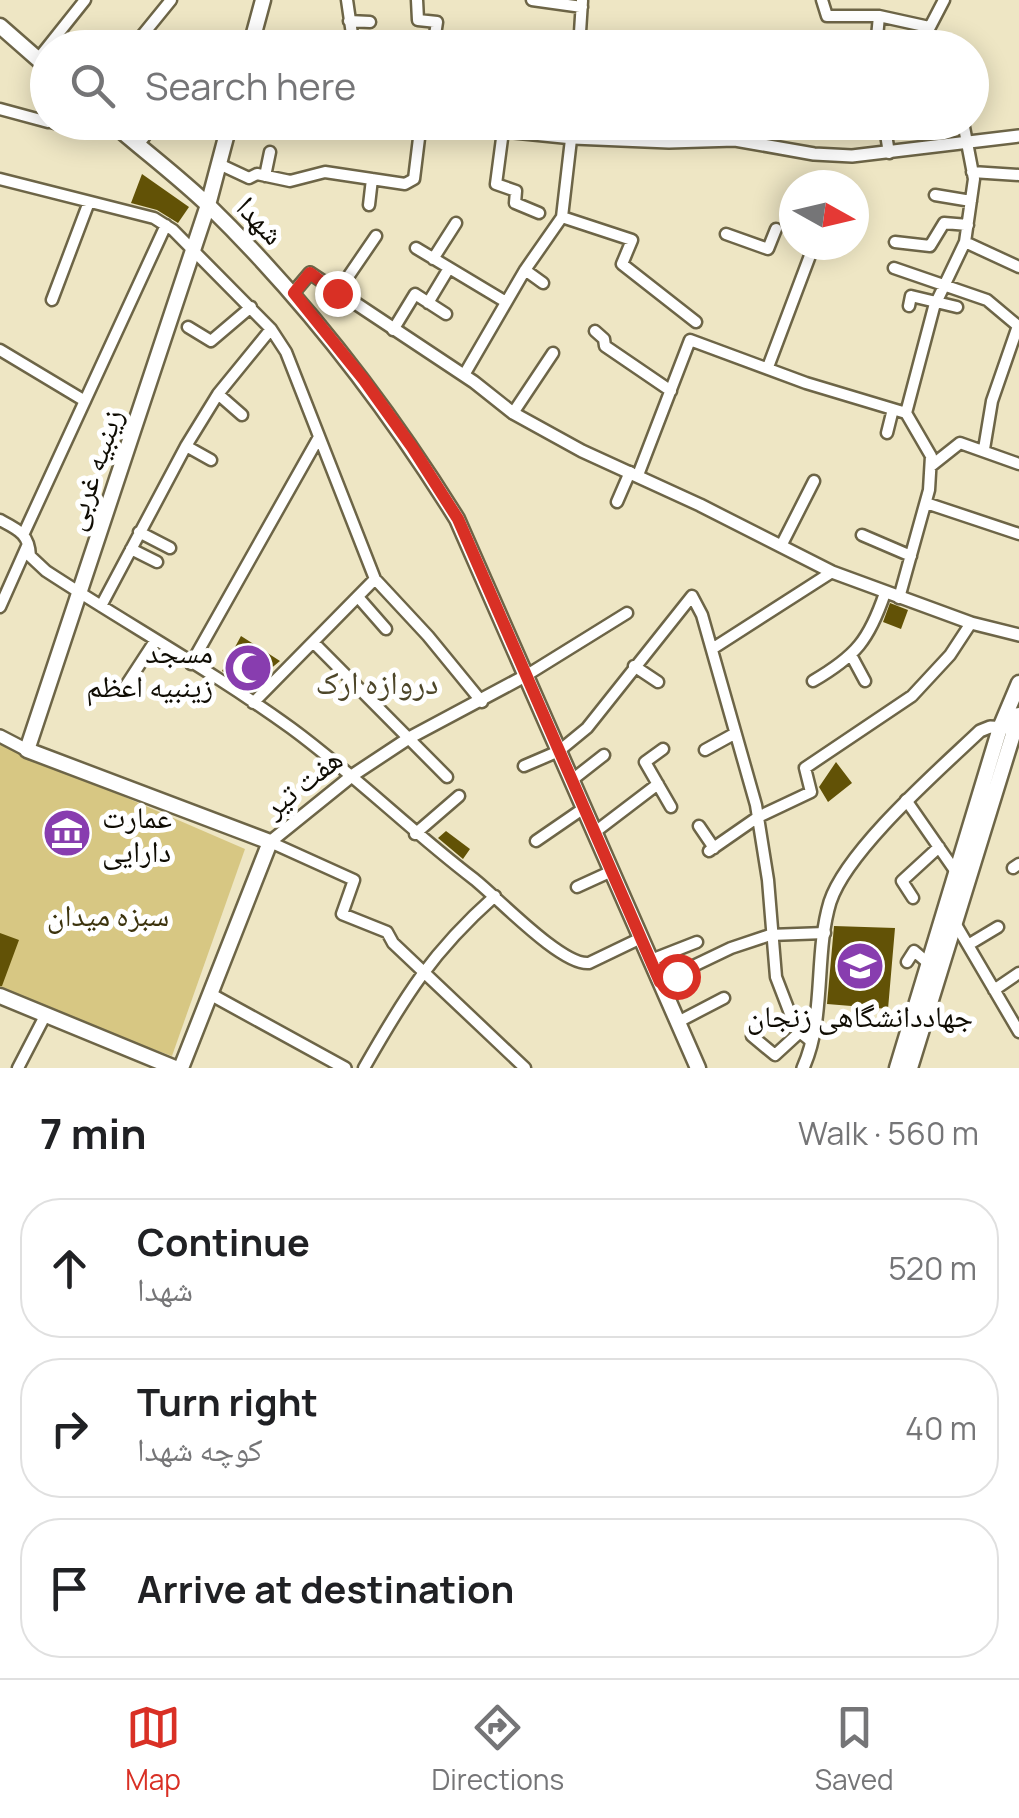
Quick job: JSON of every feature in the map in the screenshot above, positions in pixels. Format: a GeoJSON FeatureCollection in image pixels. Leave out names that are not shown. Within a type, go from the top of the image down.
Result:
{"type":"FeatureCollection","features":[{"type":"Feature","properties":{"kind":"main road"},"geometry":{"type":"LineString","coordinates":[[255,30],[263,0]]}},
{"type":"Feature","properties":{"kind":"main road"},"geometry":{"type":"LineString","coordinates":[[0,26],[30,52]]}},
{"type":"Feature","properties":{"kind":"main road","name":"شهدا"},"geometry":{"type":"LineString","coordinates":[[132,140],[208,205],[294,293],[364,380],[458,519],[698,1068]]}},
{"type":"Feature","properties":{"kind":"main road","name":"زینبیه غربی"},"geometry":{"type":"LineString","coordinates":[[27,750],[208,205],[225,140]]}},
{"type":"Feature","properties":{"kind":"main road"},"geometry":{"type":"LineString","coordinates":[[910,1068],[1011,724],[1019,683]]}},
{"type":"Feature","properties":{"kind":"main road"},"geometry":{"type":"LineString","coordinates":[[897,1068],[956,872],[1011,724]]}},
{"type":"Feature","properties":{"kind":"main road"},"geometry":{"type":"LineString","coordinates":[[0,996],[178,1068],[268,842],[27,750]]}},
{"type":"Feature","properties":{"kind":"main road","name":"هفت تیر"},"geometry":{"type":"LineString","coordinates":[[178,1068],[212,994],[268,842]]}},
{"type":"Feature","properties":{"kind":"street"},"geometry":{"type":"LineString","coordinates":[[65,30],[85,0]]}},
{"type":"Feature","properties":{"kind":"street"},"geometry":{"type":"LineString","coordinates":[[147,30],[171,0]]}},
{"type":"Feature","properties":{"kind":"street"},"geometry":{"type":"LineString","coordinates":[[347,0],[351,30]]}},
{"type":"Feature","properties":{"kind":"street"},"geometry":{"type":"LineString","coordinates":[[417,0],[418,20],[437,22],[436,30]]}},
{"type":"Feature","properties":{"kind":"street"},"geometry":{"type":"LineString","coordinates":[[532,0],[582,4],[580,30]]}},
{"type":"Feature","properties":{"kind":"street"},"geometry":{"type":"LineString","coordinates":[[822,0],[827,16],[879,16],[929,27]]}},
{"type":"Feature","properties":{"kind":"street"},"geometry":{"type":"LineString","coordinates":[[928,30],[944,0]]}},
{"type":"Feature","properties":{"kind":"street"},"geometry":{"type":"LineString","coordinates":[[878,30],[879,16]]}},
{"type":"Feature","properties":{"kind":"street"},"geometry":{"type":"LineString","coordinates":[[349,21],[370,22]]}},
{"type":"Feature","properties":{"kind":"street"},"geometry":{"type":"LineString","coordinates":[[0,109],[30,117]]}},
{"type":"Feature","properties":{"kind":"street"},"geometry":{"type":"LineString","coordinates":[[989,140],[1019,136]]}},
{"type":"Feature","properties":{"kind":"street"},"geometry":{"type":"LineString","coordinates":[[138,145],[142,140]]}},
{"type":"Feature","properties":{"kind":"street"},"geometry":{"type":"LineString","coordinates":[[219,164],[249,178],[257,174],[290,181],[325,172],[406,184],[414,179],[417,140]]}},
{"type":"Feature","properties":{"kind":"street"},"geometry":{"type":"LineString","coordinates":[[502,140],[496,184],[516,191],[515,203],[539,213]]}},
{"type":"Feature","properties":{"kind":"street"},"geometry":{"type":"LineString","coordinates":[[464,376],[525,270],[562,217],[572,140]]}},
{"type":"Feature","properties":{"kind":"street"},"geometry":{"type":"LineString","coordinates":[[621,140],[736,140],[814,154],[852,156],[989,140]]}},
{"type":"Feature","properties":{"kind":"street"},"geometry":{"type":"LineString","coordinates":[[887,140],[889,153]]}},
{"type":"Feature","properties":{"kind":"street"},"geometry":{"type":"LineString","coordinates":[[906,413],[936,302],[966,242],[972,172],[966,140]]}},
{"type":"Feature","properties":{"kind":"street"},"geometry":{"type":"LineString","coordinates":[[264,176],[270,152]]}},
{"type":"Feature","properties":{"kind":"street"},"geometry":{"type":"LineString","coordinates":[[972,172],[1019,175]]}},
{"type":"Feature","properties":{"kind":"street"},"geometry":{"type":"LineString","coordinates":[[369,205],[372,179]]}},
{"type":"Feature","properties":{"kind":"street"},"geometry":{"type":"LineString","coordinates":[[0,180],[154,218],[251,307],[286,352],[375,579],[482,702]]}},
{"type":"Feature","properties":{"kind":"street"},"geometry":{"type":"LineString","coordinates":[[935,195],[971,201]]}},
{"type":"Feature","properties":{"kind":"street"},"geometry":{"type":"LineString","coordinates":[[52,300],[89,202]]}},
{"type":"Feature","properties":{"kind":"street"},"geometry":{"type":"LineString","coordinates":[[562,217],[632,240],[622,264],[696,322]]}},
{"type":"Feature","properties":{"kind":"street"},"geometry":{"type":"LineString","coordinates":[[433,259],[456,222]]}},
{"type":"Feature","properties":{"kind":"street"},"geometry":{"type":"LineString","coordinates":[[895,242],[930,246],[944,222],[968,226]]}},
{"type":"Feature","properties":{"kind":"street"},"geometry":{"type":"LineString","coordinates":[[0,607],[85,401],[166,226]]}},
{"type":"Feature","properties":{"kind":"street"},"geometry":{"type":"LineString","coordinates":[[726,234],[768,249],[776,229]]}},
{"type":"Feature","properties":{"kind":"street"},"geometry":{"type":"LineString","coordinates":[[337,293],[376,236]]}},
{"type":"Feature","properties":{"kind":"street"},"geometry":{"type":"LineString","coordinates":[[966,242],[1019,266]]}},
{"type":"Feature","properties":{"kind":"street"},"geometry":{"type":"LineString","coordinates":[[416,248],[506,302]]}},
{"type":"Feature","properties":{"kind":"street"},"geometry":{"type":"LineString","coordinates":[[768,367],[808,260]]}},
{"type":"Feature","properties":{"kind":"street"},"geometry":{"type":"LineString","coordinates":[[428,303],[449,268]]}},
{"type":"Feature","properties":{"kind":"street"},"geometry":{"type":"LineString","coordinates":[[894,268],[987,300],[1018,326],[992,401],[984,449]]}},
{"type":"Feature","properties":{"kind":"street"},"geometry":{"type":"LineString","coordinates":[[525,270],[543,283]]}},
{"type":"Feature","properties":{"kind":"street"},"geometry":{"type":"LineString","coordinates":[[294,293],[310,273],[513,413],[582,451],[832,572],[971,623],[1019,635]]}},
{"type":"Feature","properties":{"kind":"street"},"geometry":{"type":"LineString","coordinates":[[393,330],[414,294],[446,314]]}},
{"type":"Feature","properties":{"kind":"street"},"geometry":{"type":"LineString","coordinates":[[909,306],[911,296],[957,307]]}},
{"type":"Feature","properties":{"kind":"street"},"geometry":{"type":"LineString","coordinates":[[188,327],[211,341],[251,307]]}},
{"type":"Feature","properties":{"kind":"street"},"geometry":{"type":"LineString","coordinates":[[101,606],[186,446],[218,394],[270,329]]}},
{"type":"Feature","properties":{"kind":"street"},"geometry":{"type":"LineString","coordinates":[[595,331],[606,346],[672,391]]}},
{"type":"Feature","properties":{"kind":"street"},"geometry":{"type":"LineString","coordinates":[[617,502],[672,391],[690,340],[806,383],[906,413],[932,456],[926,504],[898,598]]}},
{"type":"Feature","properties":{"kind":"street"},"geometry":{"type":"LineString","coordinates":[[0,350],[85,401]]}},
{"type":"Feature","properties":{"kind":"street"},"geometry":{"type":"LineString","coordinates":[[513,413],[552,353]]}},
{"type":"Feature","properties":{"kind":"street"},"geometry":{"type":"LineString","coordinates":[[218,394],[242,415]]}},
{"type":"Feature","properties":{"kind":"street"},"geometry":{"type":"LineString","coordinates":[[887,433],[893,409]]}},
{"type":"Feature","properties":{"kind":"street"},"geometry":{"type":"LineString","coordinates":[[191,664],[319,437]]}},
{"type":"Feature","properties":{"kind":"street"},"geometry":{"type":"LineString","coordinates":[[931,466],[960,442],[1019,464]]}},
{"type":"Feature","properties":{"kind":"street"},"geometry":{"type":"LineString","coordinates":[[186,446],[210,460]]}},
{"type":"Feature","properties":{"kind":"street"},"geometry":{"type":"LineString","coordinates":[[781,546],[814,481]]}},
{"type":"Feature","properties":{"kind":"street"},"geometry":{"type":"LineString","coordinates":[[926,504],[1019,534]]}},
{"type":"Feature","properties":{"kind":"street"},"geometry":{"type":"LineString","coordinates":[[0,520],[26,538],[30,556],[79,593],[254,703],[353,775],[415,834],[572,962],[589,963],[641,938]]}},
{"type":"Feature","properties":{"kind":"street"},"geometry":{"type":"LineString","coordinates":[[139,532],[170,548]]}},
{"type":"Feature","properties":{"kind":"street"},"geometry":{"type":"LineString","coordinates":[[862,535],[911,556]]}},
{"type":"Feature","properties":{"kind":"street"},"geometry":{"type":"LineString","coordinates":[[130,549],[157,562]]}},
{"type":"Feature","properties":{"kind":"street"},"geometry":{"type":"LineString","coordinates":[[712,649],[832,572]]}},
{"type":"Feature","properties":{"kind":"street"},"geometry":{"type":"LineString","coordinates":[[254,703],[375,579]]}},
{"type":"Feature","properties":{"kind":"street"},"geometry":{"type":"LineString","coordinates":[[813,681],[851,656],[874,626],[885,593]]}},
{"type":"Feature","properties":{"kind":"street"},"geometry":{"type":"LineString","coordinates":[[524,766],[559,751],[588,728],[692,596],[702,615],[758,817],[776,977],[796,1029],[811,1041]]}},
{"type":"Feature","properties":{"kind":"street"},"geometry":{"type":"LineString","coordinates":[[358,597],[386,629]]}},
{"type":"Feature","properties":{"kind":"street"},"geometry":{"type":"LineString","coordinates":[[528,675],[627,614]]}},
{"type":"Feature","properties":{"kind":"street"},"geometry":{"type":"LineString","coordinates":[[700,826],[712,850],[758,817],[811,792],[805,768],[912,696],[950,655],[971,623]]}},
{"type":"Feature","properties":{"kind":"street"},"geometry":{"type":"LineString","coordinates":[[122,690],[154,641]]}},
{"type":"Feature","properties":{"kind":"street"},"geometry":{"type":"LineString","coordinates":[[313,642],[447,777]]}},
{"type":"Feature","properties":{"kind":"street"},"geometry":{"type":"LineString","coordinates":[[851,656],[865,681]]}},
{"type":"Feature","properties":{"kind":"street"},"geometry":{"type":"LineString","coordinates":[[634,666],[658,682]]}},
{"type":"Feature","properties":{"kind":"street","name":"هفت تیر"},"geometry":{"type":"LineString","coordinates":[[268,842],[353,775],[409,738],[528,675]]}},
{"type":"Feature","properties":{"kind":"street"},"geometry":{"type":"LineString","coordinates":[[803,1068],[811,1041],[830,902],[844,875],[906,800],[980,731],[1011,724]]}},
{"type":"Feature","properties":{"kind":"street"},"geometry":{"type":"LineString","coordinates":[[705,750],[734,734]]}},
{"type":"Feature","properties":{"kind":"street"},"geometry":{"type":"LineString","coordinates":[[0,736],[27,750]]}},
{"type":"Feature","properties":{"kind":"street"},"geometry":{"type":"LineString","coordinates":[[664,749],[645,762],[671,807]]}},
{"type":"Feature","properties":{"kind":"street"},"geometry":{"type":"LineString","coordinates":[[572,780],[604,755]]}},
{"type":"Feature","properties":{"kind":"street"},"geometry":{"type":"LineString","coordinates":[[595,832],[658,784]]}},
{"type":"Feature","properties":{"kind":"street"},"geometry":{"type":"LineString","coordinates":[[415,834],[459,796]]}},
{"type":"Feature","properties":{"kind":"street"},"geometry":{"type":"LineString","coordinates":[[906,800],[956,872]]}},
{"type":"Feature","properties":{"kind":"street"},"geometry":{"type":"LineString","coordinates":[[536,841],[584,808]]}},
{"type":"Feature","properties":{"kind":"street"},"geometry":{"type":"LineString","coordinates":[[268,842],[354,880],[342,914],[386,932],[525,1068]]}},
{"type":"Feature","properties":{"kind":"street"},"geometry":{"type":"LineString","coordinates":[[912,898],[902,880],[939,847]]}},
{"type":"Feature","properties":{"kind":"street"},"geometry":{"type":"LineString","coordinates":[[577,887],[612,871]]}},
{"type":"Feature","properties":{"kind":"street"},"geometry":{"type":"LineString","coordinates":[[364,1068],[422,970],[457,930],[495,896]]}},
{"type":"Feature","properties":{"kind":"street"},"geometry":{"type":"LineString","coordinates":[[954,923],[1019,1032]]}},
{"type":"Feature","properties":{"kind":"street"},"geometry":{"type":"LineString","coordinates":[[968,945],[998,926]]}},
{"type":"Feature","properties":{"kind":"street"},"geometry":{"type":"LineString","coordinates":[[660,982],[732,948],[770,936],[825,932]]}},
{"type":"Feature","properties":{"kind":"street"},"geometry":{"type":"LineString","coordinates":[[651,960],[698,942]]}},
{"type":"Feature","properties":{"kind":"street"},"geometry":{"type":"LineString","coordinates":[[907,962],[914,951],[928,964]]}},
{"type":"Feature","properties":{"kind":"street"},"geometry":{"type":"LineString","coordinates":[[994,990],[1019,973]]}},
{"type":"Feature","properties":{"kind":"street"},"geometry":{"type":"LineString","coordinates":[[212,994],[338,1066]]}},
{"type":"Feature","properties":{"kind":"street"},"geometry":{"type":"LineString","coordinates":[[678,1022],[724,998]]}},
{"type":"Feature","properties":{"kind":"street"},"geometry":{"type":"LineString","coordinates":[[18,1068],[46,1014]]}},
{"type":"Feature","properties":{"kind":"street"},"geometry":{"type":"LineString","coordinates":[[752,1036],[775,1056],[800,1032]]}},
{"type":"Feature","properties":{"kind":"green space","name":"سبزه میدان"},"geometry":{"type":"Polygon","coordinates":[[[0,743],[245,849],[172,1056],[0,994],[0,743]]]}},
{"type":"Feature","properties":{"kind":"building"},"geometry":{"type":"Polygon","coordinates":[[[142,174],[189,207],[178,223],[157,210],[131,203],[142,174]]]}},
{"type":"Feature","properties":{"kind":"building"},"geometry":{"type":"Polygon","coordinates":[[[890,603],[908,610],[901,629],[883,622],[890,603]]]}},
{"type":"Feature","properties":{"kind":"building","name":"مسجد زینبیه اعظم"},"geometry":{"type":"Polygon","coordinates":[[[241,636],[280,661],[258,679],[262,682],[253,691],[222,671],[241,636]]]}},
{"type":"Feature","properties":{"kind":"building"},"geometry":{"type":"Polygon","coordinates":[[[836,762],[852,783],[828,802],[819,787],[836,762]]]}},
{"type":"Feature","properties":{"kind":"building","name":"عمارت دارایی"},"geometry":{"type":"Polygon","coordinates":[[[58,810],[87,821],[74,856],[46,846],[58,810]]]}},
{"type":"Feature","properties":{"kind":"building"},"geometry":{"type":"Polygon","coordinates":[[[446,831],[470,849],[463,859],[438,838],[446,831]]]}},
{"type":"Feature","properties":{"kind":"building","name":"جهاددانشگاهی زنجان"},"geometry":{"type":"Polygon","coordinates":[[[834,926],[895,928],[888,1009],[827,1004],[834,926]]]}},
{"type":"Feature","properties":{"kind":"building"},"geometry":{"type":"Polygon","coordinates":[[[0,933],[19,940],[2,986],[0,986],[0,933]]]}},
{"type":"Feature","properties":{"kind":"place","name":"مسجد زینبیه اعظم"},"geometry":{"type":"Point","coordinates":[248,668]}},
{"type":"Feature","properties":{"kind":"place","name":"عمارت دارایی"},"geometry":{"type":"Point","coordinates":[67,833]}},
{"type":"Feature","properties":{"kind":"place","name":"جهاددانشگاهی زنجان"},"geometry":{"type":"Point","coordinates":[860,966]}},
{"type":"Feature","properties":{"kind":"district","name":"دروازه ارک"},"geometry":{"type":"Point","coordinates":[377,682]}},
{"type":"Feature","properties":{"kind":"route"},"geometry":{"type":"LineString","coordinates":[[337,293],[310,273],[294,293],[364,380],[458,519],[660,982],[677,976]]}}]}
